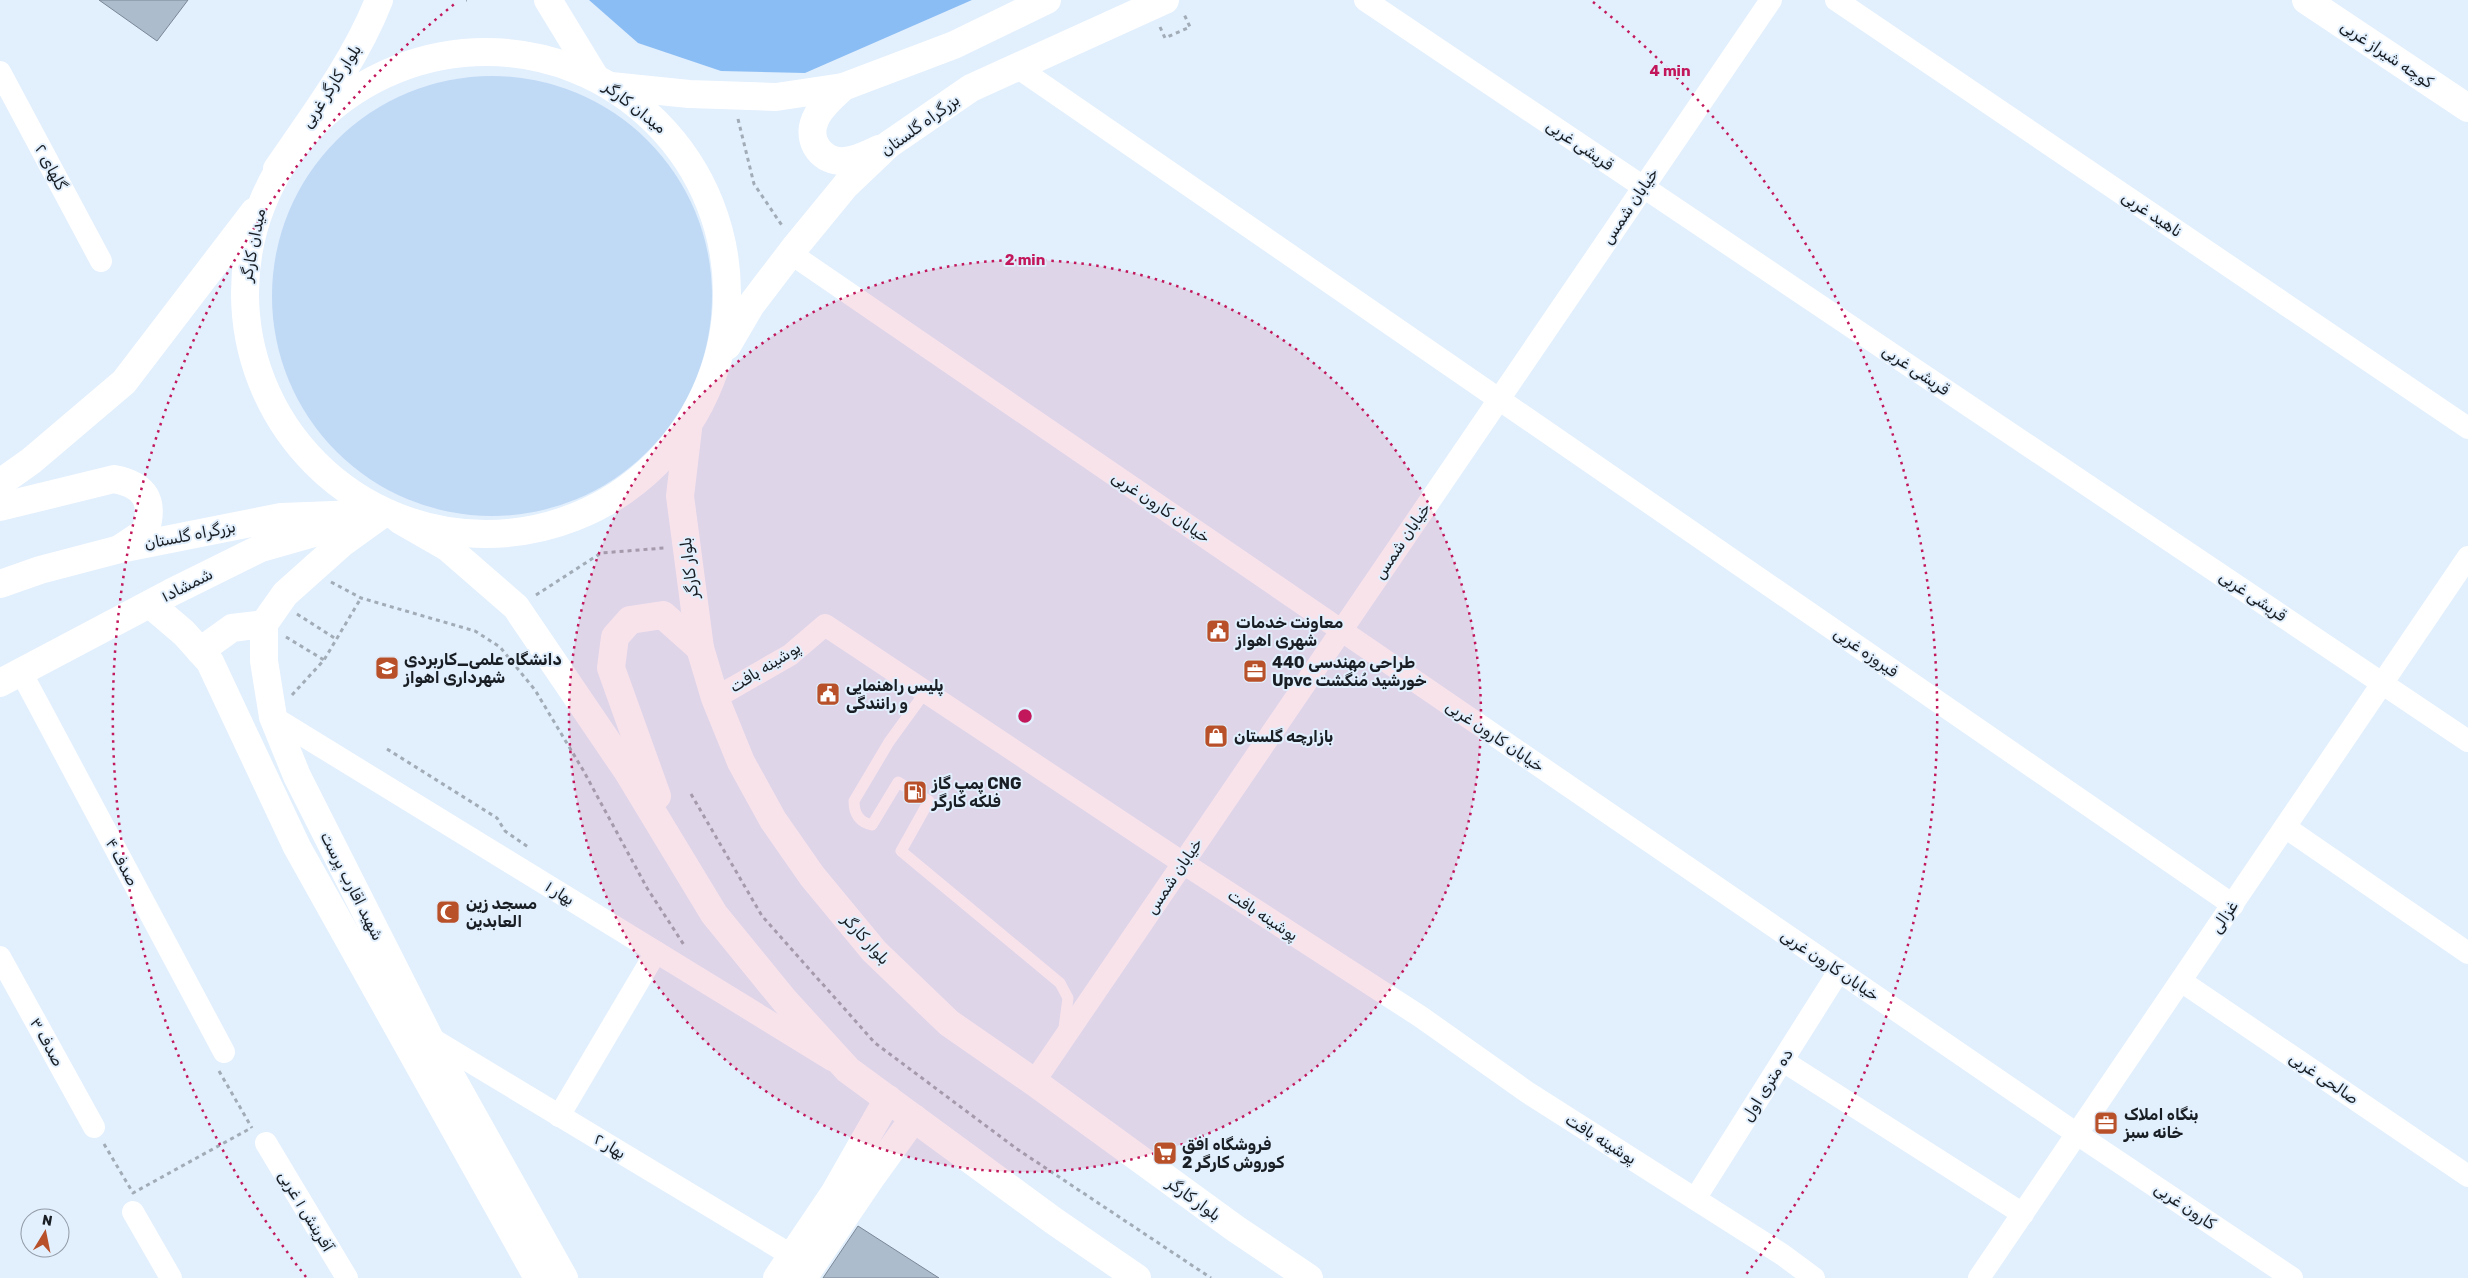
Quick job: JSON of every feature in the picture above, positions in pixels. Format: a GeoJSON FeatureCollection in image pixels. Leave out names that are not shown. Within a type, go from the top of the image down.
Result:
{"type":"FeatureCollection","features":[{"type":"Feature","properties":{"kind":"main road","name":"بلوار کارگر غربی"},"geometry":{"type":"LineString","coordinates":[[277,169],[320,106],[367,30],[379,0]]}},
{"type":"Feature","properties":{"kind":"main road"},"geometry":{"type":"LineString","coordinates":[[548,0],[603,81],[732,96],[776,98],[843,87],[954,45],[1047,0]]}},
{"type":"Feature","properties":{"kind":"main road","name":"بزرگراه گلستان"},"geometry":{"type":"LineString","coordinates":[[722,354],[751,305],[793,250],[846,185],[888,145],[971,88],[1165,0]]}},
{"type":"Feature","properties":{"kind":"main road","name":"کوچه شیراز غربی"},"geometry":{"type":"LineString","coordinates":[[2306,0],[2468,108]]}},
{"type":"Feature","properties":{"kind":"main road","name":"میدان کارگر"},"geometry":{"type":"LineString","coordinates":[[454,53],[526,54],[603,81],[671,136],[712,202],[729,277],[722,354],[688,429],[645,477],[590,512],[529,532],[464,534],[392,516],[323,472],[277,416],[249,348],[243,276],[259,205],[277,169],[323,113],[384,73],[454,53]]}},
{"type":"Feature","properties":{"kind":"main road"},"geometry":{"type":"LineString","coordinates":[[843,87],[815,120],[812,137],[818,150],[830,159],[844,161],[859,158],[888,145]]}},
{"type":"Feature","properties":{"kind":"main road"},"geometry":{"type":"LineString","coordinates":[[0,483],[31,462],[124,382],[259,205]]}},
{"type":"Feature","properties":{"kind":"main road","name":"بلوار کارگر"},"geometry":{"type":"LineString","coordinates":[[688,429],[680,496],[700,648],[715,698],[740,762],[773,820],[812,876],[868,943],[949,1023],[1034,1082],[1236,1229],[1309,1278]]}},
{"type":"Feature","properties":{"kind":"main road"},"geometry":{"type":"LineString","coordinates":[[0,507],[114,479],[130,482],[140,489],[148,501],[151,515],[145,532],[120,549]]}},
{"type":"Feature","properties":{"kind":"main road"},"geometry":{"type":"LineString","coordinates":[[200,651],[232,628],[271,613],[285,594],[340,544],[392,516],[447,547],[516,607],[628,772],[714,914],[785,1001],[848,1070],[1054,1221],[1137,1278]]}},
{"type":"Feature","properties":{"kind":"main road","name":"بزرگراه گلستان"},"geometry":{"type":"LineString","coordinates":[[0,584],[40,570],[120,549],[281,517],[392,516]]}},
{"type":"Feature","properties":{"kind":"main road","name":"شمشاد۱"},"geometry":{"type":"LineString","coordinates":[[10,677],[261,548],[392,516]]}},
{"type":"Feature","properties":{"kind":"main road"},"geometry":{"type":"LineString","coordinates":[[0,590],[40,570]]}},
{"type":"Feature","properties":{"kind":"main road","name":"شهید اقارب پرست"},"geometry":{"type":"LineString","coordinates":[[150,604],[184,632],[210,662],[298,847],[538,1278]]}},
{"type":"Feature","properties":{"kind":"main road","name":"شهید اقارب پرست"},"geometry":{"type":"LineString","coordinates":[[271,613],[264,661],[272,716],[297,776],[429,1038],[564,1278]]}},
{"type":"Feature","properties":{"kind":"main road"},"geometry":{"type":"LineString","coordinates":[[678,852],[611,668],[614,637],[630,620],[663,615],[700,648]]}},
{"type":"Feature","properties":{"kind":"main road"},"geometry":{"type":"LineString","coordinates":[[797,1267],[835,1192],[888,1099]]}},
{"type":"Feature","properties":{"kind":"main road"},"geometry":{"type":"LineString","coordinates":[[777,1278],[797,1267],[872,1175],[914,1118]]}},
{"type":"Feature","properties":{"kind":"street","name":"قریشی غربی"},"geometry":{"type":"LineString","coordinates":[[1365,0],[2468,740]]}},
{"type":"Feature","properties":{"kind":"street","name":"خیابان شمس"},"geometry":{"type":"LineString","coordinates":[[1034,1082],[1771,0]]}},
{"type":"Feature","properties":{"kind":"street","name":"ناهید غربی"},"geometry":{"type":"LineString","coordinates":[[1836,0],[2468,428]]}},
{"type":"Feature","properties":{"kind":"street","name":"فیروزه غربی"},"geometry":{"type":"LineString","coordinates":[[1017,66],[2233,904]]}},
{"type":"Feature","properties":{"kind":"street","name":"گلهای ۲"},"geometry":{"type":"LineString","coordinates":[[0,72],[101,261]]}},
{"type":"Feature","properties":{"kind":"street","name":"خیابان کارون غربی"},"geometry":{"type":"LineString","coordinates":[[793,250],[1341,630],[2077,1134]]}},
{"type":"Feature","properties":{"kind":"street","name":"غزالی"},"geometry":{"type":"LineString","coordinates":[[1980,1278],[2468,557]]}},
{"type":"Feature","properties":{"kind":"street","name":"پوشینه بافت"},"geometry":{"type":"LineString","coordinates":[[715,698],[790,655],[825,625],[1183,863],[1421,1017],[1527,1092],[1695,1199],[1814,1278]]}},
{"type":"Feature","properties":{"kind":"street","name":"صدف ۴"},"geometry":{"type":"LineString","coordinates":[[10,677],[224,1052]]}},
{"type":"Feature","properties":{"kind":"street","name":"بهار ۱"},"geometry":{"type":"LineString","coordinates":[[272,716],[848,1070]]}},
{"type":"Feature","properties":{"kind":"street"},"geometry":{"type":"LineString","coordinates":[[2285,827],[2468,953]]}},
{"type":"Feature","properties":{"kind":"street"},"geometry":{"type":"LineString","coordinates":[[559,1116],[656,952]]}},
{"type":"Feature","properties":{"kind":"street","name":"صدف ۳"},"geometry":{"type":"LineString","coordinates":[[0,957],[94,1127]]}},
{"type":"Feature","properties":{"kind":"street","name":"ده متری اول"},"geometry":{"type":"LineString","coordinates":[[1695,1199],[1840,971]]}},
{"type":"Feature","properties":{"kind":"street","name":"صالحی غربی"},"geometry":{"type":"LineString","coordinates":[[2181,981],[2468,1176]]}},
{"type":"Feature","properties":{"kind":"street","name":"بهار ۲"},"geometry":{"type":"LineString","coordinates":[[429,1038],[559,1116],[797,1267]]}},
{"type":"Feature","properties":{"kind":"street"},"geometry":{"type":"LineString","coordinates":[[1783,1061],[2023,1214]]}},
{"type":"Feature","properties":{"kind":"street","name":"کارون غربی"},"geometry":{"type":"LineString","coordinates":[[2077,1134],[2292,1278]]}},
{"type":"Feature","properties":{"kind":"street","name":"آفرینش ۱ غربی"},"geometry":{"type":"LineString","coordinates":[[259,1136],[347,1278]]}},
{"type":"Feature","properties":{"kind":"street"},"geometry":{"type":"LineString","coordinates":[[133,1212],[171,1278]]}},
{"type":"Feature","properties":{"kind":"lane"},"geometry":{"type":"LineString","coordinates":[[926,691],[884,751],[854,801],[854,809],[858,818],[872,825],[898,782],[929,801],[901,851],[1060,984],[1068,998],[1062,1040]]}},
{"type":"Feature","properties":{"kind":"path"},"geometry":{"type":"LineString","coordinates":[[1165,38],[1190,28]]}},
{"type":"Feature","properties":{"kind":"path"},"geometry":{"type":"LineString","coordinates":[[732,96],[754,184],[793,250]]}},
{"type":"Feature","properties":{"kind":"path"},"geometry":{"type":"LineString","coordinates":[[516,607],[601,553],[687,547]]}},
{"type":"Feature","properties":{"kind":"path"},"geometry":{"type":"LineString","coordinates":[[310,571],[361,598],[475,631],[500,647],[540,698],[583,770],[647,888],[685,946]]}},
{"type":"Feature","properties":{"kind":"path"},"geometry":{"type":"LineString","coordinates":[[272,716],[324,660],[361,598]]}},
{"type":"Feature","properties":{"kind":"path"},"geometry":{"type":"LineString","coordinates":[[271,613],[336,640]]}},
{"type":"Feature","properties":{"kind":"path"},"geometry":{"type":"LineString","coordinates":[[271,613],[324,660]]}},
{"type":"Feature","properties":{"kind":"path"},"geometry":{"type":"LineString","coordinates":[[387,749],[497,818],[505,831],[536,853]]}},
{"type":"Feature","properties":{"kind":"path"},"geometry":{"type":"LineString","coordinates":[[691,794],[762,916],[875,1043],[1017,1149],[1211,1278]]}},
{"type":"Feature","properties":{"kind":"path"},"geometry":{"type":"LineString","coordinates":[[94,1127],[133,1193],[259,1136],[212,1058],[224,1052]]}},
{"type":"Feature","properties":{"kind":"shaded area"},"geometry":{"type":"Polygon","coordinates":[[[589,0],[972,0],[805,73],[721,71],[638,43],[589,0]]]}},
{"type":"Feature","properties":{"kind":"shaded area"},"geometry":{"type":"Polygon","coordinates":[[[492,76],[535,80],[556,85],[576,93],[614,113],[648,140],[675,174],[695,212],[703,232],[708,253],[712,296],[708,339],[703,360],[695,380],[675,418],[648,452],[614,479],[576,499],[556,507],[535,512],[492,516],[449,512],[428,507],[408,499],[370,479],[336,452],[309,418],[289,380],[281,360],[276,339],[272,296],[276,253],[281,232],[289,212],[309,174],[336,140],[370,113],[408,93],[428,85],[449,80],[492,76]]]}},
{"type":"Feature","properties":{"kind":"building"},"geometry":{"type":"Polygon","coordinates":[[[99,0],[188,0],[157,41],[99,0]]]}},
{"type":"Feature","properties":{"kind":"building"},"geometry":{"type":"Polygon","coordinates":[[[858,1226],[939,1278],[823,1278],[858,1226]]]}},
{"type":"Feature","properties":{"kind":"place","name":"معاونت خدمات شهری اهواز"},"geometry":{"type":"Point","coordinates":[1218,631]}},
{"type":"Feature","properties":{"kind":"place","name":"دانشگاه علمی_کاربردی شهرداری اهواز"},"geometry":{"type":"Point","coordinates":[387,668]}},
{"type":"Feature","properties":{"kind":"place","name":"طراحی مهندسی 440 Upvc خورشید مُنگشت"},"geometry":{"type":"Point","coordinates":[1255,671]}},
{"type":"Feature","properties":{"kind":"place","name":"پلیس راهنمایی و رانندگی"},"geometry":{"type":"Point","coordinates":[828,694]}},
{"type":"Feature","properties":{"kind":"place","name":"بازارچه گلستان"},"geometry":{"type":"Point","coordinates":[1216,736]}},
{"type":"Feature","properties":{"kind":"place","name":"پمپ گاز CNG فلکه کارگر"},"geometry":{"type":"Point","coordinates":[915,792]}},
{"type":"Feature","properties":{"kind":"place","name":"مسجد زین العابدین"},"geometry":{"type":"Point","coordinates":[448,912]}},
{"type":"Feature","properties":{"kind":"place","name":"بنگاه املاک خانه سبز"},"geometry":{"type":"Point","coordinates":[2106,1123]}},
{"type":"Feature","properties":{"kind":"place","name":"فروشگاه افق کوروش کارگر 2"},"geometry":{"type":"Point","coordinates":[1165,1153]}}]}
